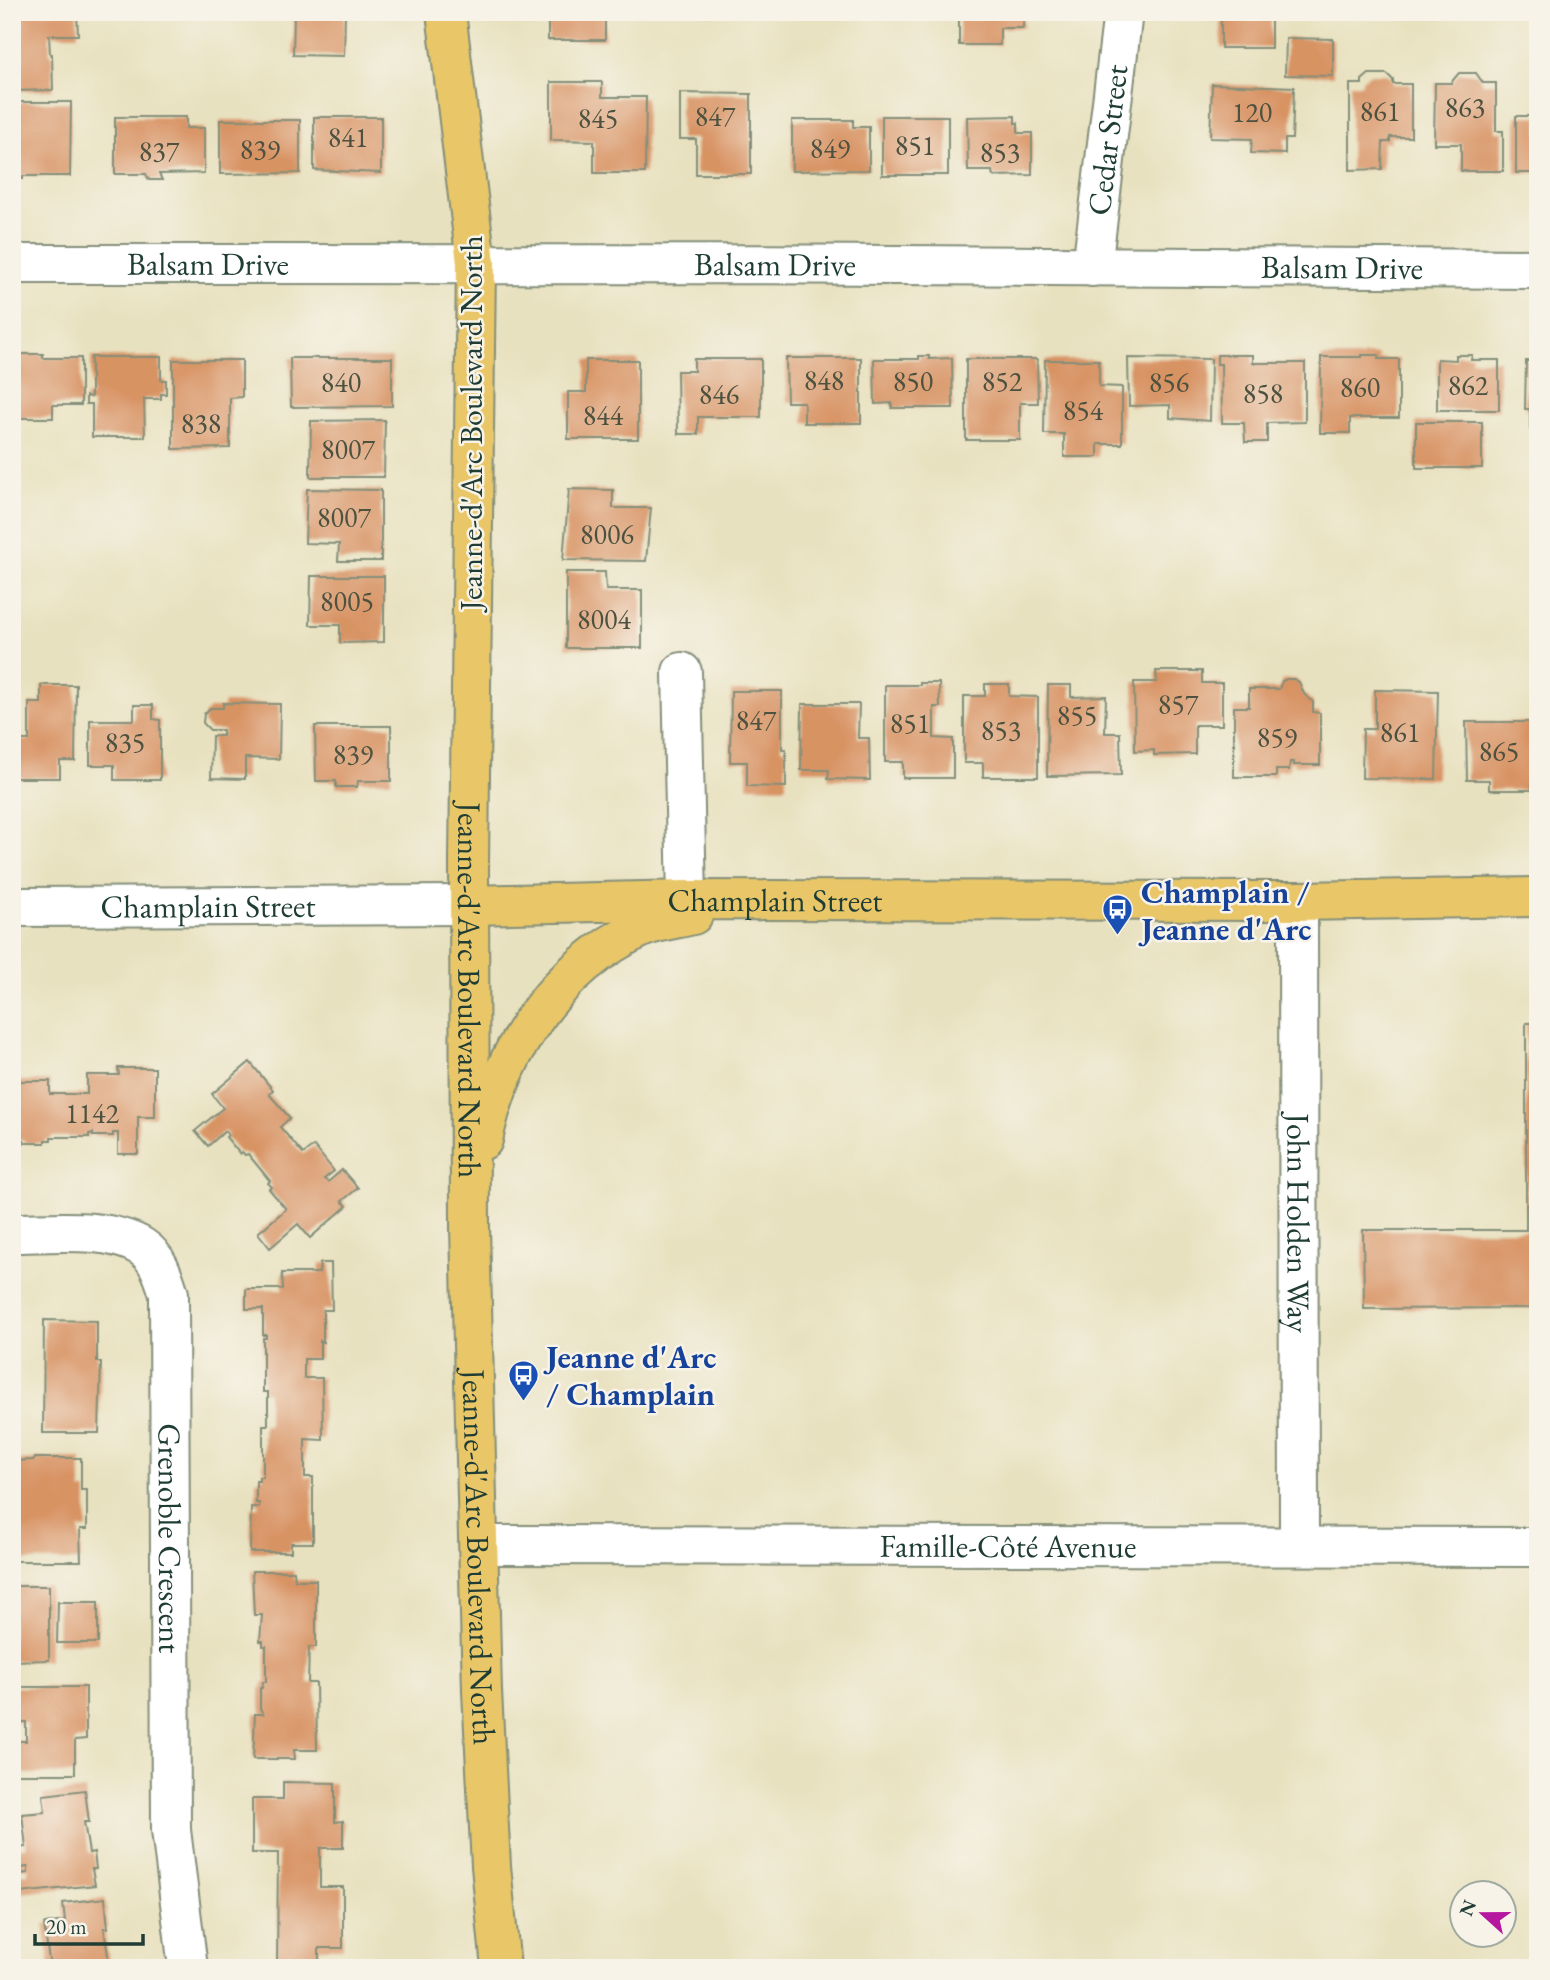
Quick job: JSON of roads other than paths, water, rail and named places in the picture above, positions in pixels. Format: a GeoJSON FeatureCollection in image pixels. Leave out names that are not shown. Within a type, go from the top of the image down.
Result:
{"type":"FeatureCollection","features":[{"type":"Feature","properties":{"kind":"main road","name":"Jeanne-d'Arc Boulevard North"},"geometry":{"type":"LineString","coordinates":[[446,12],[476,263],[469,905],[470,1228],[482,1691],[491,1866],[501,1968]]}},
{"type":"Feature","properties":{"kind":"main road","name":"Champlain Street"},"geometry":{"type":"LineString","coordinates":[[469,905],[687,900],[1298,901],[1538,897]]}},
{"type":"Feature","properties":{"kind":"main road"},"geometry":{"type":"LineString","coordinates":[[470,1228],[485,1130],[498,1087],[517,1045],[544,1004],[583,963],[643,927],[758,900]]}},
{"type":"Feature","properties":{"kind":"main road"},"geometry":{"type":"LineString","coordinates":[[491,1866],[524,1968]]}},
{"type":"Feature","properties":{"kind":"street","name":"Cedar Street"},"geometry":{"type":"LineString","coordinates":[[1092,267],[1123,12]]}},
{"type":"Feature","properties":{"kind":"street","name":"Balsam Drive"},"geometry":{"type":"LineString","coordinates":[[12,264],[476,263],[1092,267],[1276,265],[1538,269]]}},
{"type":"Feature","properties":{"kind":"street"},"geometry":{"type":"LineString","coordinates":[[682,672],[687,900]]}},
{"type":"Feature","properties":{"kind":"street","name":"John Holden Way"},"geometry":{"type":"LineString","coordinates":[[1298,901],[1299,1545]]}},
{"type":"Feature","properties":{"kind":"street","name":"Champlain Street"},"geometry":{"type":"LineString","coordinates":[[12,907],[469,905]]}},
{"type":"Feature","properties":{"kind":"street","name":"Grenoble Crescent"},"geometry":{"type":"LineString","coordinates":[[12,1233],[92,1233],[119,1237],[144,1248],[161,1270],[169,1294],[171,1830],[188,1968]]}},
{"type":"Feature","properties":{"kind":"street","name":"Famille-Côté Avenue"},"geometry":{"type":"LineString","coordinates":[[480,1545],[1538,1547]]}},
{"type":"Feature","properties":{"kind":"place","name":"Champlain / Jeanne d'Arc"},"geometry":{"type":"Point","coordinates":[1118,937]}},
{"type":"Feature","properties":{"kind":"place","name":"Jeanne d'Arc / Champlain"},"geometry":{"type":"Point","coordinates":[523,1402]}}]}
